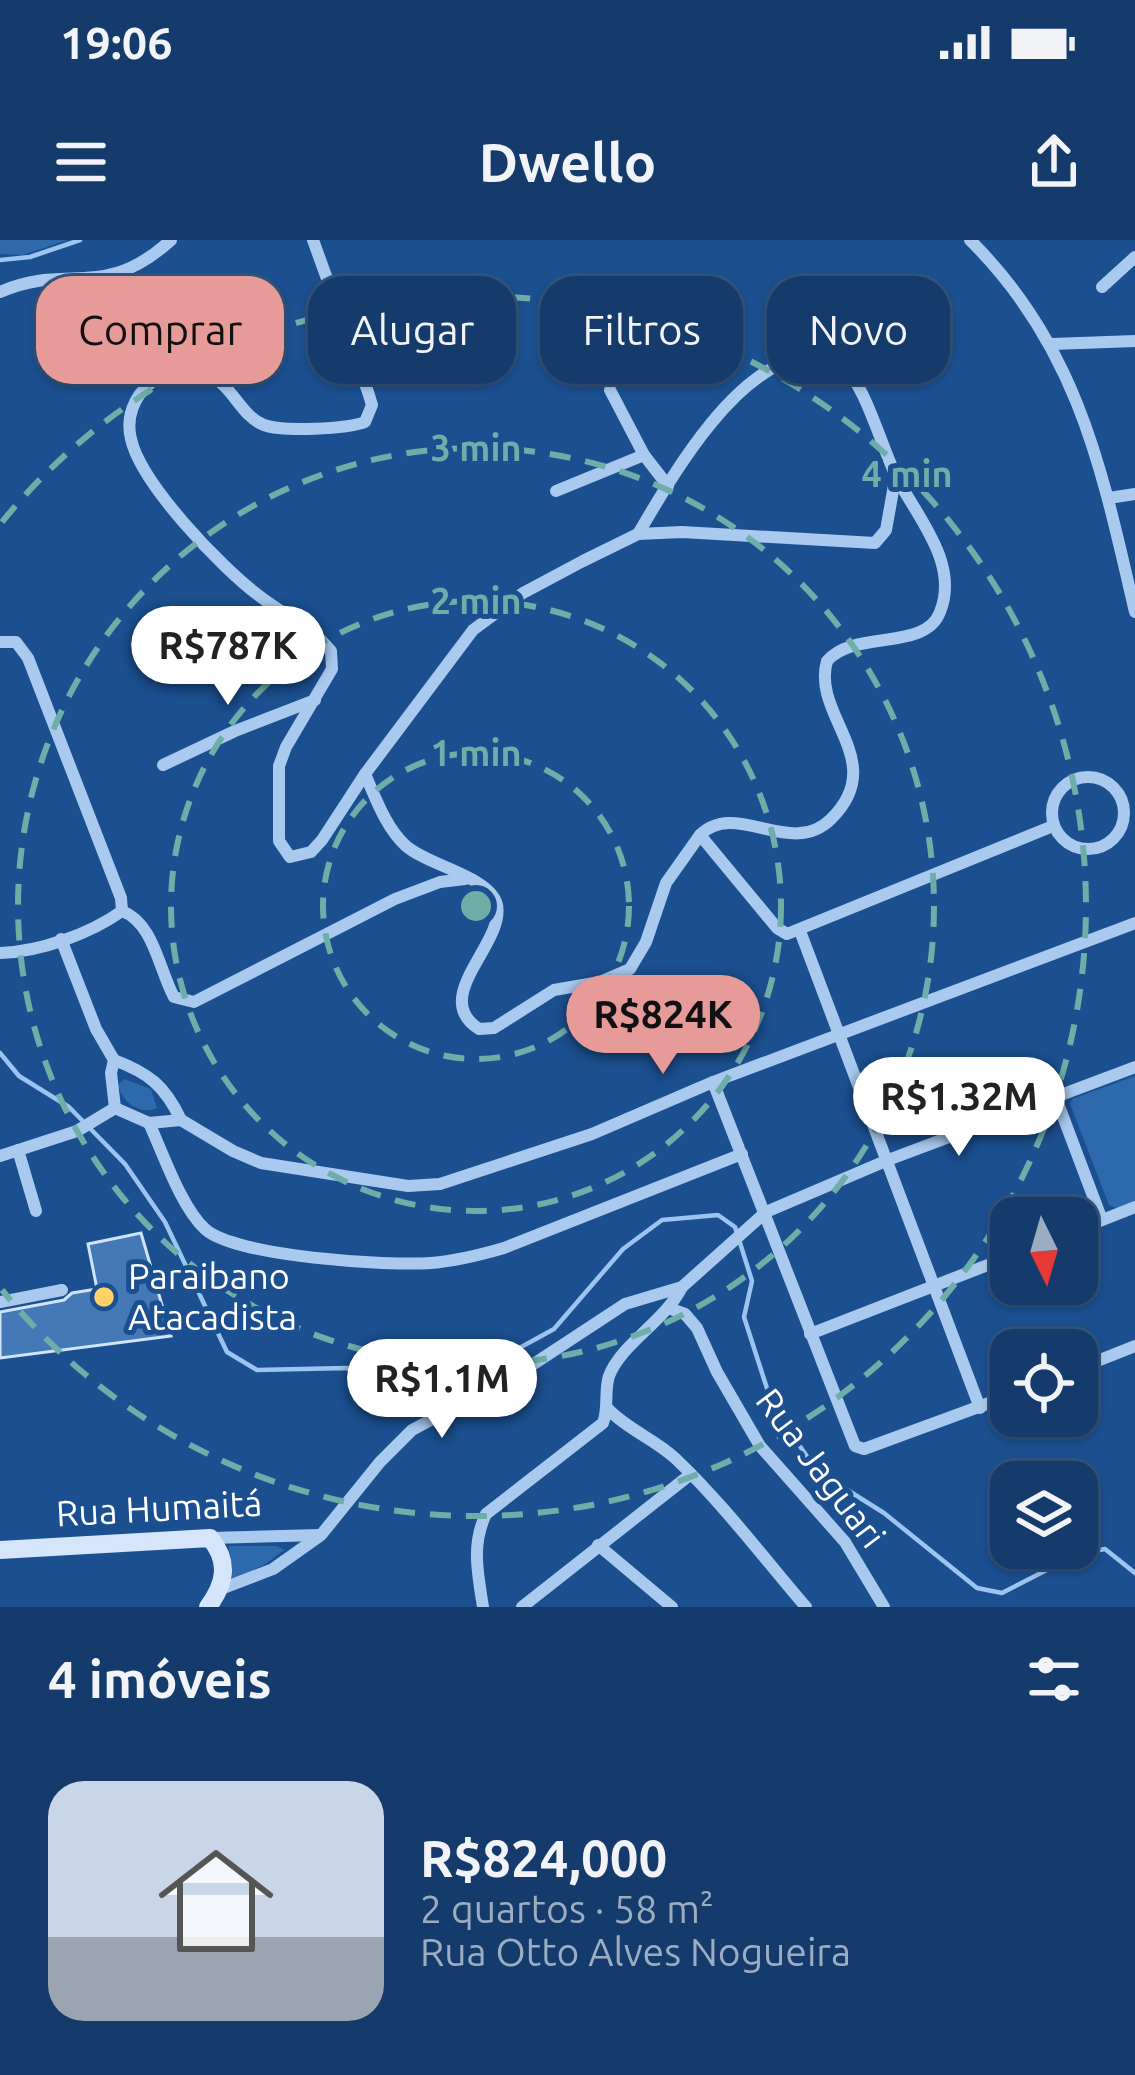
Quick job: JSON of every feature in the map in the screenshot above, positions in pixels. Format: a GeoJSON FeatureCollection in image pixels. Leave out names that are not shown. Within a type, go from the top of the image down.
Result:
{"type":"FeatureCollection","features":[{"type":"Feature","properties":{"kind":"main road","name":"Rua Humaitá"},"geometry":{"type":"LineString","coordinates":[[0,1550],[210,1538]]}},
{"type":"Feature","properties":{"kind":"main road"},"geometry":{"type":"LineString","coordinates":[[208,1607],[221,1589],[221,1553],[210,1538]]}},
{"type":"Feature","properties":{"kind":"street"},"geometry":{"type":"LineString","coordinates":[[0,292],[27,283],[117,275],[148,260],[171,240]]}},
{"type":"Feature","properties":{"kind":"street"},"geometry":{"type":"LineString","coordinates":[[313,240],[368,392],[370,416],[365,422],[344,427],[261,424],[226,386],[207,374],[184,371],[154,379],[133,398],[127,424],[134,452],[207,548],[232,575],[331,651],[332,669],[291,736],[279,766],[279,841],[290,856],[311,852],[457,648],[492,613],[638,534],[682,532],[875,543],[886,530],[896,474]]}},
{"type":"Feature","properties":{"kind":"street"},"geometry":{"type":"LineString","coordinates":[[978,242],[1034,314],[1086,418],[1135,612]]}},
{"type":"Feature","properties":{"kind":"street"},"geometry":{"type":"LineString","coordinates":[[1102,286],[1135,257]]}},
{"type":"Feature","properties":{"kind":"street"},"geometry":{"type":"LineString","coordinates":[[1052,344],[1135,341]]}},
{"type":"Feature","properties":{"kind":"street"},"geometry":{"type":"LineString","coordinates":[[365,774],[402,842],[493,895],[497,907],[494,933],[466,980],[463,995],[472,1026],[486,1030],[554,990],[600,982],[630,969],[646,942],[666,883],[708,826],[728,822],[790,835],[825,825],[845,802],[854,778],[853,761],[824,681],[827,661],[845,647],[919,632],[935,622],[943,604],[939,555],[845,368],[828,355],[814,355],[786,361],[754,381],[709,426],[638,534]]}},
{"type":"Feature","properties":{"kind":"street"},"geometry":{"type":"LineString","coordinates":[[610,390],[644,455],[668,486]]}},
{"type":"Feature","properties":{"kind":"street"},"geometry":{"type":"LineString","coordinates":[[556,491],[644,455]]}},
{"type":"Feature","properties":{"kind":"street"},"geometry":{"type":"LineString","coordinates":[[1109,498],[1135,494]]}},
{"type":"Feature","properties":{"kind":"street"},"geometry":{"type":"LineString","coordinates":[[0,642],[16,642],[28,658],[122,911]]}},
{"type":"Feature","properties":{"kind":"street"},"geometry":{"type":"LineString","coordinates":[[163,766],[236,730],[316,700]]}},
{"type":"Feature","properties":{"kind":"street"},"geometry":{"type":"LineString","coordinates":[[1090,777],[1113,786],[1129,815],[1113,840],[1091,849],[1068,844],[1053,826],[1053,802],[1067,783],[1090,777]]}},
{"type":"Feature","properties":{"kind":"street"},"geometry":{"type":"LineString","coordinates":[[700,835],[787,934],[1053,826]]}},
{"type":"Feature","properties":{"kind":"street"},"geometry":{"type":"LineString","coordinates":[[122,911],[144,929],[174,998],[194,1002],[395,899],[440,882],[470,878]]}},
{"type":"Feature","properties":{"kind":"street"},"geometry":{"type":"LineString","coordinates":[[0,952],[62,939],[122,911]]}},
{"type":"Feature","properties":{"kind":"street"},"geometry":{"type":"LineString","coordinates":[[114,1060],[146,1072],[163,1087],[181,1120],[261,1163],[408,1186],[440,1184],[592,1134],[839,1033],[1135,923]]}},
{"type":"Feature","properties":{"kind":"street"},"geometry":{"type":"LineString","coordinates":[[800,931],[980,1408]]}},
{"type":"Feature","properties":{"kind":"street"},"geometry":{"type":"LineString","coordinates":[[62,939],[96,1029],[114,1060],[115,1108]]}},
{"type":"Feature","properties":{"kind":"street"},"geometry":{"type":"LineString","coordinates":[[483,1607],[476,1551],[486,1514],[603,1423],[609,1377],[619,1360],[670,1309],[682,1287],[743,1230],[766,1212],[888,1160],[1135,1067]]}},
{"type":"Feature","properties":{"kind":"street"},"geometry":{"type":"LineString","coordinates":[[713,1082],[857,1449],[990,1404]]}},
{"type":"Feature","properties":{"kind":"street"},"geometry":{"type":"LineString","coordinates":[[1056,1098],[1102,1220]]}},
{"type":"Feature","properties":{"kind":"street"},"geometry":{"type":"LineString","coordinates":[[0,1156],[77,1131],[115,1108]]}},
{"type":"Feature","properties":{"kind":"street"},"geometry":{"type":"LineString","coordinates":[[115,1108],[148,1123],[181,1120]]}},
{"type":"Feature","properties":{"kind":"street"},"geometry":{"type":"LineString","coordinates":[[148,1123],[196,1218],[223,1240],[397,1264],[469,1258],[504,1248],[742,1154]]}},
{"type":"Feature","properties":{"kind":"street"},"geometry":{"type":"LineString","coordinates":[[18,1150],[36,1211]]}},
{"type":"Feature","properties":{"kind":"street"},"geometry":{"type":"LineString","coordinates":[[1098,1222],[1135,1207]]}},
{"type":"Feature","properties":{"kind":"street"},"geometry":{"type":"LineString","coordinates":[[810,1334],[990,1264]]}},
{"type":"Feature","properties":{"kind":"street"},"geometry":{"type":"LineString","coordinates":[[221,1589],[273,1569],[321,1535],[412,1430],[526,1369],[625,1304],[682,1287]]}},
{"type":"Feature","properties":{"kind":"street"},"geometry":{"type":"LineString","coordinates":[[0,1302],[62,1290]]}},
{"type":"Feature","properties":{"kind":"street","name":"Rua Jaguari"},"geometry":{"type":"LineString","coordinates":[[670,1309],[685,1314],[697,1328],[760,1447],[845,1542],[884,1607]]}},
{"type":"Feature","properties":{"kind":"street"},"geometry":{"type":"LineString","coordinates":[[1098,1361],[1135,1346]]}},
{"type":"Feature","properties":{"kind":"street"},"geometry":{"type":"LineString","coordinates":[[608,1409],[691,1474],[746,1532],[806,1607]]}},
{"type":"Feature","properties":{"kind":"street"},"geometry":{"type":"LineString","coordinates":[[522,1607],[691,1474]]}},
{"type":"Feature","properties":{"kind":"street","name":"Rua Humaitá"},"geometry":{"type":"LineString","coordinates":[[210,1538],[321,1535]]}},
{"type":"Feature","properties":{"kind":"street"},"geometry":{"type":"LineString","coordinates":[[598,1545],[672,1607]]}},
{"type":"Feature","properties":{"kind":"shaded area"},"geometry":{"type":"Polygon","coordinates":[[[0,240],[68,240],[23,255],[0,254],[0,240]]]}},
{"type":"Feature","properties":{"kind":"shaded area"},"geometry":{"type":"Polygon","coordinates":[[[1135,1076],[1135,1203],[1119,1209],[1109,1205],[1070,1104],[1072,1099],[1135,1076]]]}},
{"type":"Feature","properties":{"kind":"shaded area"},"geometry":{"type":"Polygon","coordinates":[[[124,1079],[151,1089],[157,1108],[144,1110],[127,1101],[118,1085],[124,1079]]]}},
{"type":"Feature","properties":{"kind":"shaded area"},"geometry":{"type":"Polygon","coordinates":[[[229,1546],[277,1546],[284,1550],[231,1579],[229,1546]]]}},
{"type":"Feature","properties":{"kind":"building","name":"Paraibano Atacadista"},"geometry":{"type":"Polygon","coordinates":[[[141,1233],[171,1336],[0,1358],[0,1312],[97,1289],[88,1244],[141,1233]]]}},
{"type":"Feature","properties":{"kind":"waterway"},"geometry":{"type":"LineString","coordinates":[[0,260],[30,257],[80,240]]}},
{"type":"Feature","properties":{"kind":"waterway"},"geometry":{"type":"LineString","coordinates":[[0,1053],[19,1076],[69,1107],[125,1164],[165,1222],[227,1352],[257,1370],[347,1368],[436,1385],[483,1368],[554,1329],[623,1249],[662,1220],[718,1215],[735,1227],[752,1281],[744,1317],[773,1407],[817,1471],[884,1513],[977,1588],[1002,1593],[1078,1554],[1105,1549],[1135,1573]]}},
{"type":"Feature","properties":{"kind":"place","name":"Paraibano Atacadista"},"geometry":{"type":"Point","coordinates":[104,1297]}}]}
